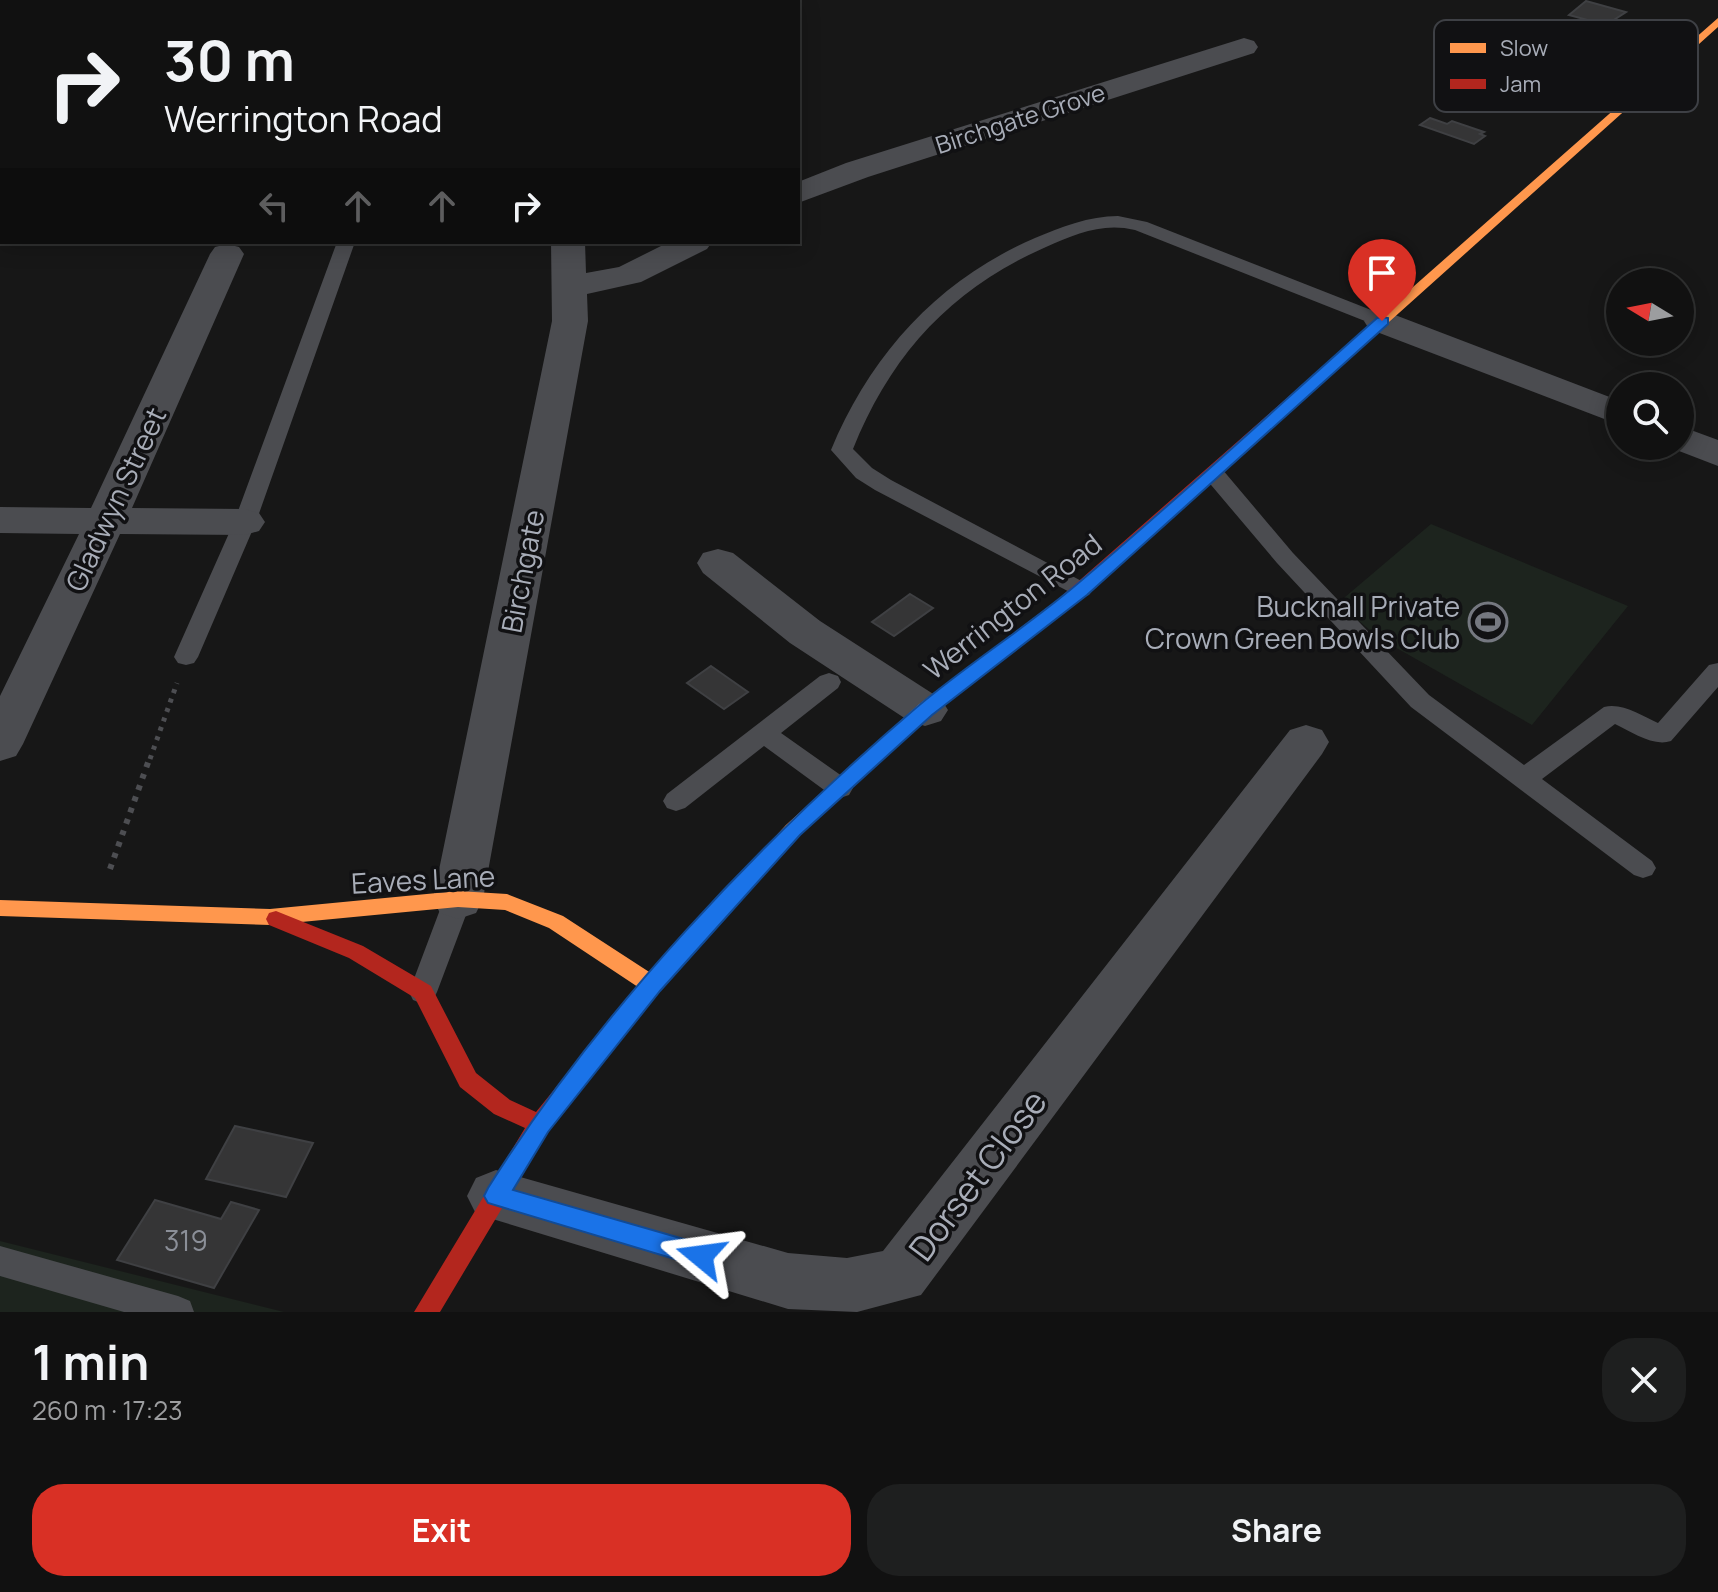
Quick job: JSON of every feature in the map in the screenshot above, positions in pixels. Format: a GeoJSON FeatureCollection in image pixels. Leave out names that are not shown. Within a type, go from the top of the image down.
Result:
{"type":"FeatureCollection","features":[{"type":"Feature","properties":{"kind":"main road","name":"Werrington Road"},"geometry":{"type":"LineString","coordinates":[[1698,39],[1718,21]]}},
{"type":"Feature","properties":{"kind":"main road","name":"Werrington Road"},"geometry":{"type":"LineString","coordinates":[[426,1312],[540,1124],[652,985],[793,830],[925,710],[1081,590],[1214,474],[1616,112]]}},
{"type":"Feature","properties":{"kind":"main road","name":"Eaves Lane"},"geometry":{"type":"LineString","coordinates":[[0,908],[270,917],[458,899],[507,902],[556,922],[652,985]]}},
{"type":"Feature","properties":{"kind":"main road","name":"Eaves Lane"},"geometry":{"type":"LineString","coordinates":[[270,917],[356,952],[423,992]]}},
{"type":"Feature","properties":{"kind":"main road"},"geometry":{"type":"LineString","coordinates":[[423,992],[468,1080],[502,1107],[540,1124]]}},
{"type":"Feature","properties":{"kind":"street","name":"Birchgate Grove"},"geometry":{"type":"LineString","coordinates":[[800,192],[857,170],[1244,47]]}},
{"type":"Feature","properties":{"kind":"street","name":"Birchgate"},"geometry":{"type":"LineString","coordinates":[[458,899],[570,321],[568,244]]}},
{"type":"Feature","properties":{"kind":"street"},"geometry":{"type":"LineString","coordinates":[[571,287],[629,275],[691,244]]}},
{"type":"Feature","properties":{"kind":"street","name":"Gladwyn Street"},"geometry":{"type":"LineString","coordinates":[[0,744],[227,254]]}},
{"type":"Feature","properties":{"kind":"street"},"geometry":{"type":"LineString","coordinates":[[1382,321],[1606,409]]}},
{"type":"Feature","properties":{"kind":"street"},"geometry":{"type":"LineString","coordinates":[[1694,444],[1718,454]]}},
{"type":"Feature","properties":{"kind":"street"},"geometry":{"type":"LineString","coordinates":[[0,520],[245,522]]}},
{"type":"Feature","properties":{"kind":"street"},"geometry":{"type":"LineString","coordinates":[[718,563],[805,632],[925,710]]}},
{"type":"Feature","properties":{"kind":"street","name":"Dorset Close"},"geometry":{"type":"LineString","coordinates":[[496,1196],[788,1281],[847,1286],[900,1275],[1306,742]]}},
{"type":"Feature","properties":{"kind":"lane"},"geometry":{"type":"LineString","coordinates":[[1081,590],[883,485],[864,473],[842,450],[852,419],[873,381],[922,322],[973,277],[1033,244],[1104,219],[1124,220],[1141,226],[1382,321]]}},
{"type":"Feature","properties":{"kind":"lane"},"geometry":{"type":"LineString","coordinates":[[186,657],[245,522],[345,244]]}},
{"type":"Feature","properties":{"kind":"lane"},"geometry":{"type":"LineString","coordinates":[[1214,474],[1285,558],[1420,701],[1643,868]]}},
{"type":"Feature","properties":{"kind":"lane"},"geometry":{"type":"LineString","coordinates":[[1523,779],[1613,713],[1662,735],[1718,671]]}},
{"type":"Feature","properties":{"kind":"lane"},"geometry":{"type":"LineString","coordinates":[[676,801],[829,682]]}},
{"type":"Feature","properties":{"kind":"lane"},"geometry":{"type":"LineString","coordinates":[[763,733],[840,788]]}},
{"type":"Feature","properties":{"kind":"lane"},"geometry":{"type":"LineString","coordinates":[[423,992],[458,899]]}},
{"type":"Feature","properties":{"kind":"lane"},"geometry":{"type":"LineString","coordinates":[[0,1261],[178,1312]]}},
{"type":"Feature","properties":{"kind":"path"},"geometry":{"type":"LineString","coordinates":[[94,911],[186,657]]}},
{"type":"Feature","properties":{"kind":"shaded area","name":"Bucknall Private Crown Green Bowls Club"},"geometry":{"type":"Polygon","coordinates":[[[1431,524],[1628,606],[1532,725],[1379,638],[1338,603],[1431,524]]]}},
{"type":"Feature","properties":{"kind":"shaded area"},"geometry":{"type":"Polygon","coordinates":[[[0,1241],[284,1312],[0,1312],[0,1241]]]}},
{"type":"Feature","properties":{"kind":"building"},"geometry":{"type":"Polygon","coordinates":[[[1586,1],[1626,12],[1614,20],[1588,20],[1569,15],[1586,1]]]}},
{"type":"Feature","properties":{"kind":"building"},"geometry":{"type":"Polygon","coordinates":[[[1430,118],[1447,124],[1452,121],[1484,132],[1480,134],[1485,136],[1474,144],[1420,125],[1430,118]]]}},
{"type":"Feature","properties":{"kind":"building"},"geometry":{"type":"Polygon","coordinates":[[[910,594],[933,608],[894,636],[872,622],[910,594]]]}},
{"type":"Feature","properties":{"kind":"building"},"geometry":{"type":"Polygon","coordinates":[[[711,666],[748,692],[724,709],[687,683],[711,666]]]}},
{"type":"Feature","properties":{"kind":"building"},"geometry":{"type":"Polygon","coordinates":[[[235,1126],[313,1143],[286,1197],[206,1179],[235,1126]]]}},
{"type":"Feature","properties":{"kind":"building"},"geometry":{"type":"Polygon","coordinates":[[[155,1200],[221,1219],[231,1202],[259,1210],[214,1288],[117,1260],[155,1200]]]}},
{"type":"Feature","properties":{"kind":"traffic: slow"},"geometry":{"type":"LineString","coordinates":[[1698,39],[1718,21]]}},
{"type":"Feature","properties":{"kind":"traffic: slow"},"geometry":{"type":"LineString","coordinates":[[1317,379],[1616,112]]}},
{"type":"Feature","properties":{"kind":"traffic: slow"},"geometry":{"type":"LineString","coordinates":[[703,929],[793,830],[925,710],[1062,605]]}},
{"type":"Feature","properties":{"kind":"traffic: slow"},"geometry":{"type":"LineString","coordinates":[[0,908],[270,917],[458,899],[507,902],[556,922],[652,985]]}},
{"type":"Feature","properties":{"kind":"traffic: jam"},"geometry":{"type":"LineString","coordinates":[[1062,605],[1317,379]]}},
{"type":"Feature","properties":{"kind":"traffic: jam"},"geometry":{"type":"LineString","coordinates":[[276,919],[356,952],[423,992],[468,1080],[502,1107],[540,1124]]}},
{"type":"Feature","properties":{"kind":"traffic: jam"},"geometry":{"type":"LineString","coordinates":[[426,1312],[540,1124],[652,985],[703,929]]}},
{"type":"Feature","properties":{"kind":"place","name":"Bucknall Private Crown Green Bowls Club"},"geometry":{"type":"Point","coordinates":[1488,622]}},
{"type":"Feature","properties":{"kind":"route"},"geometry":{"type":"LineString","coordinates":[[701,1256],[496,1196],[540,1124],[652,985],[793,830],[925,710],[1081,590],[1382,321]]}}]}
